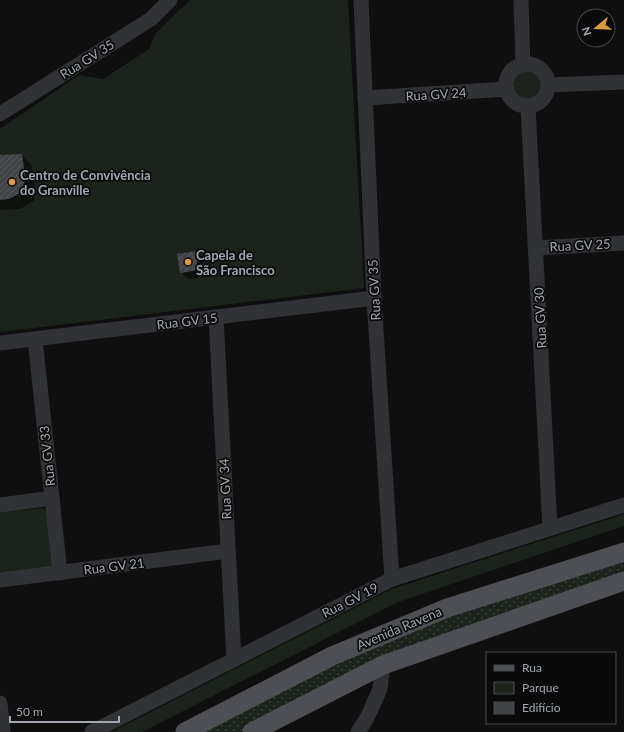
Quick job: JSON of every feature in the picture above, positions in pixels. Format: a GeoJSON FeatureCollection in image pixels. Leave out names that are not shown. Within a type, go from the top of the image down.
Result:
{"type":"FeatureCollection","features":[{"type":"Feature","properties":{"kind":"main road","name":"Avenida Ravena"},"geometry":{"type":"LineString","coordinates":[[185,732],[332,656],[447,608],[624,552]]}},
{"type":"Feature","properties":{"kind":"main road"},"geometry":{"type":"LineString","coordinates":[[252,732],[383,665],[624,581]]}},
{"type":"Feature","properties":{"kind":"street","name":"Rua GV 35"},"geometry":{"type":"LineString","coordinates":[[0,114],[151,19],[170,0]]}},
{"type":"Feature","properties":{"kind":"street","name":"Rua GV 35"},"geometry":{"type":"LineString","coordinates":[[361,0],[374,298],[392,579]]}},
{"type":"Feature","properties":{"kind":"street"},"geometry":{"type":"LineString","coordinates":[[521,0],[523,65]]}},
{"type":"Feature","properties":{"kind":"street"},"geometry":{"type":"LineString","coordinates":[[523,65],[533,65],[539,68],[547,78],[548,85],[544,98],[528,107],[516,103],[507,89],[509,76],[513,70],[523,65]]}},
{"type":"Feature","properties":{"kind":"street"},"geometry":{"type":"LineString","coordinates":[[548,85],[624,82]]}},
{"type":"Feature","properties":{"kind":"street","name":"Rua GV 24"},"geometry":{"type":"LineString","coordinates":[[365,98],[507,89]]}},
{"type":"Feature","properties":{"kind":"street","name":"Rua GV 30"},"geometry":{"type":"LineString","coordinates":[[528,107],[550,528]]}},
{"type":"Feature","properties":{"kind":"street","name":"Rua GV 25"},"geometry":{"type":"LineString","coordinates":[[536,248],[624,243]]}},
{"type":"Feature","properties":{"kind":"street","name":"Rua GV 15"},"geometry":{"type":"LineString","coordinates":[[0,343],[374,298]]}},
{"type":"Feature","properties":{"kind":"street","name":"Rua GV 34"},"geometry":{"type":"LineString","coordinates":[[216,317],[234,660]]}},
{"type":"Feature","properties":{"kind":"street","name":"Rua GV 33"},"geometry":{"type":"LineString","coordinates":[[35,339],[60,573]]}},
{"type":"Feature","properties":{"kind":"street"},"geometry":{"type":"LineString","coordinates":[[0,505],[52,498]]}},
{"type":"Feature","properties":{"kind":"street","name":"Rua GV 19"},"geometry":{"type":"LineString","coordinates":[[92,732],[392,579],[624,505]]}},
{"type":"Feature","properties":{"kind":"street","name":"Rua GV 21"},"geometry":{"type":"LineString","coordinates":[[0,580],[228,551]]}},
{"type":"Feature","properties":{"kind":"street"},"geometry":{"type":"LineString","coordinates":[[358,732],[368,716],[380,689],[383,665]]}},
{"type":"Feature","properties":{"kind":"street"},"geometry":{"type":"LineString","coordinates":[[0,702],[3,732]]}},
{"type":"Feature","properties":{"kind":"green space"},"geometry":{"type":"Polygon","coordinates":[[[190,0],[348,0],[364,288],[0,332],[0,129],[79,75],[103,79],[149,49],[156,33],[190,0]]]}},
{"type":"Feature","properties":{"kind":"green space"},"geometry":{"type":"Polygon","coordinates":[[[528,70],[534,71],[542,79],[542,91],[534,99],[528,100],[522,99],[514,91],[513,85],[514,79],[522,71],[528,70]]]}},
{"type":"Feature","properties":{"kind":"green space"},"geometry":{"type":"Polygon","coordinates":[[[42,508],[47,512],[53,564],[48,568],[3,573],[0,571],[0,512],[42,508]]]}},
{"type":"Feature","properties":{"kind":"green space"},"geometry":{"type":"Polygon","coordinates":[[[624,514],[624,526],[398,602],[142,732],[111,732],[392,589],[624,514]]]}},
{"type":"Feature","properties":{"kind":"green space"},"geometry":{"type":"Polygon","coordinates":[[[624,558],[624,576],[330,685],[240,732],[199,732],[311,675],[406,631],[624,558]]]}},
{"type":"Feature","properties":{"kind":"building","name":"Centro de Convivência do Granville"},"geometry":{"type":"Polygon","coordinates":[[[22,154],[25,174],[24,191],[9,199],[0,200],[0,155],[22,154]]]}},
{"type":"Feature","properties":{"kind":"building","name":"Capela de São Francisco"},"geometry":{"type":"Polygon","coordinates":[[[196,251],[198,270],[180,273],[177,254],[196,251]]]}},
{"type":"Feature","properties":{"kind":"place","name":"Centro de Convivência do Granville"},"geometry":{"type":"Point","coordinates":[12,182]}},
{"type":"Feature","properties":{"kind":"place","name":"Capela de São Francisco"},"geometry":{"type":"Point","coordinates":[188,262]}}]}
